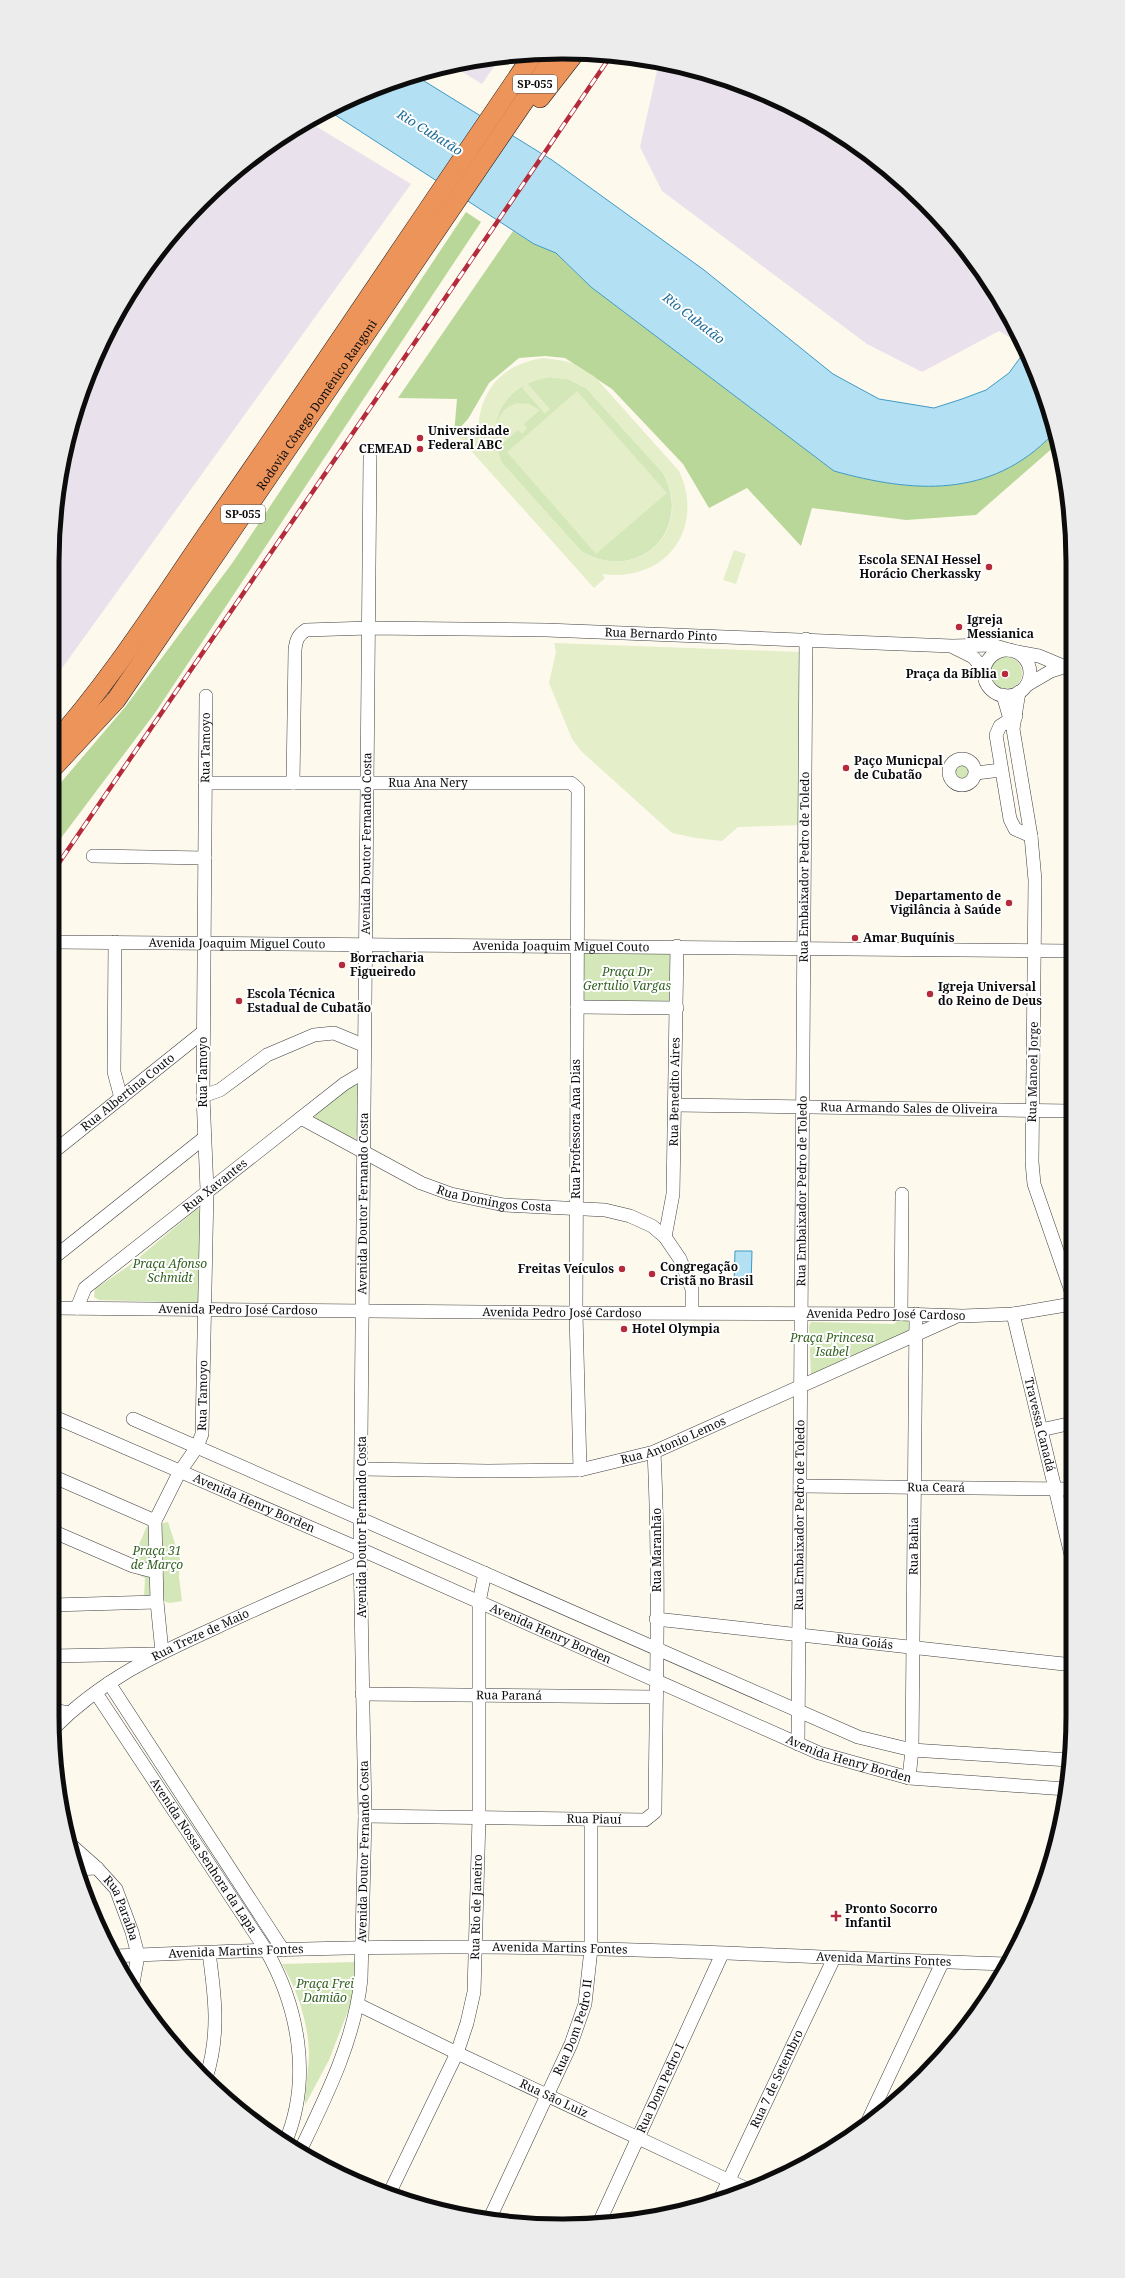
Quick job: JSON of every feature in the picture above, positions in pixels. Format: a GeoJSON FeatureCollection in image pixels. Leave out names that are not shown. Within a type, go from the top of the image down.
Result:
{"type":"FeatureCollection","features":[{"type":"Feature","properties":{"kind":"highway","name":"Rodovia Cônego Domênico Rangoni"},"geometry":{"type":"LineString","coordinates":[[59,762],[116,700],[553,59]]}},
{"type":"Feature","properties":{"kind":"highway"},"geometry":{"type":"LineString","coordinates":[[451,208],[570,59]]}},
{"type":"Feature","properties":{"kind":"highway","name":"Rodovia Cônego Domênico Rangoni"},"geometry":{"type":"LineString","coordinates":[[59,738],[86,707],[236,492],[530,60]]}},
{"type":"Feature","properties":{"kind":"highway"},"geometry":{"type":"LineString","coordinates":[[432,204],[519,61]]}},
{"type":"Feature","properties":{"kind":"street","name":"Avenida Doutor Fernando Costa"},"geometry":{"type":"LineString","coordinates":[[362,1948],[365,1816],[360,1550],[364,1152],[363,1045],[366,944],[370,458]]}},
{"type":"Feature","properties":{"kind":"street","name":"Rua Bernardo Pinto"},"geometry":{"type":"LineString","coordinates":[[292,783],[296,640],[300,634],[306,630],[369,628],[546,630],[806,639],[952,646],[992,645],[1039,656],[1066,666]]}},
{"type":"Feature","properties":{"kind":"street","name":"Rua Embaixador Pedro de Toledo"},"geometry":{"type":"LineString","coordinates":[[798,1744],[805,948],[806,639]]}},
{"type":"Feature","properties":{"kind":"street","name":"Rua Bernardo Pinto"},"geometry":{"type":"LineString","coordinates":[[952,646],[973,657],[984,668]]}},
{"type":"Feature","properties":{"kind":"street"},"geometry":{"type":"LineString","coordinates":[[1023,689],[1030,674],[1028,664],[1013,651],[996,652],[986,662],[984,668],[985,679],[988,686],[1002,695],[1023,689],[1051,671],[1066,666]]}},
{"type":"Feature","properties":{"kind":"street","name":"Rua Manoel Jorge"},"geometry":{"type":"LineString","coordinates":[[1012,721],[1023,689]]}},
{"type":"Feature","properties":{"kind":"street","name":"Rua Manoel Jorge"},"geometry":{"type":"LineString","coordinates":[[1002,695],[1012,721],[1031,836],[1035,880],[1033,1110],[1034,1184],[1066,1274]]}},
{"type":"Feature","properties":{"kind":"street","name":"Rua Tamoyo"},"geometry":{"type":"LineString","coordinates":[[155,1521],[179,1473],[197,1447],[202,1434],[207,1190],[203,1096],[206,696]]}},
{"type":"Feature","properties":{"kind":"street"},"geometry":{"type":"LineString","coordinates":[[1012,721],[997,730],[1001,770],[1015,829],[1022,834],[1031,836]]}},
{"type":"Feature","properties":{"kind":"street"},"geometry":{"type":"LineString","coordinates":[[976,773],[1001,770]]}},
{"type":"Feature","properties":{"kind":"street","name":"Rua Ana Nery"},"geometry":{"type":"LineString","coordinates":[[205,783],[571,783],[578,789]]}},
{"type":"Feature","properties":{"kind":"street","name":"Rua Professora Ana Dias"},"geometry":{"type":"LineString","coordinates":[[578,789],[576,1313],[580,1470]]}},
{"type":"Feature","properties":{"kind":"street"},"geometry":{"type":"LineString","coordinates":[[93,856],[204,858]]}},
{"type":"Feature","properties":{"kind":"street","name":"Avenida Joaquim Miguel Couto"},"geometry":{"type":"LineString","coordinates":[[59,942],[578,945],[1066,951]]}},
{"type":"Feature","properties":{"kind":"street"},"geometry":{"type":"LineString","coordinates":[[114,942],[114,1072],[122,1098]]}},
{"type":"Feature","properties":{"kind":"street","name":"Rua Benedito Aires"},"geometry":{"type":"LineString","coordinates":[[665,1237],[673,1194],[676,1105],[677,946]]}},
{"type":"Feature","properties":{"kind":"street"},"geometry":{"type":"LineString","coordinates":[[577,1007],[677,1008]]}},
{"type":"Feature","properties":{"kind":"street","name":"Rua Albertina Couto"},"geometry":{"type":"LineString","coordinates":[[59,1148],[203,1032]]}},
{"type":"Feature","properties":{"kind":"street"},"geometry":{"type":"LineString","coordinates":[[203,1096],[220,1090],[267,1055],[314,1035],[334,1032],[363,1045]]}},
{"type":"Feature","properties":{"kind":"street","name":"Rua Xavantes"},"geometry":{"type":"LineString","coordinates":[[77,1308],[84,1288],[344,1084],[364,1072]]}},
{"type":"Feature","properties":{"kind":"street","name":"Rua Armando Sales de Oliveira"},"geometry":{"type":"LineString","coordinates":[[676,1105],[1066,1111]]}},
{"type":"Feature","properties":{"kind":"street","name":"Rua Domingos Costa"},"geometry":{"type":"LineString","coordinates":[[302,1118],[421,1183],[479,1201],[530,1207],[576,1207],[605,1210],[630,1216],[652,1226],[665,1237],[687,1274],[692,1289],[692,1312]]}},
{"type":"Feature","properties":{"kind":"street"},"geometry":{"type":"LineString","coordinates":[[59,1253],[204,1138]]}},
{"type":"Feature","properties":{"kind":"street"},"geometry":{"type":"LineString","coordinates":[[902,1194],[902,1314]]}},
{"type":"Feature","properties":{"kind":"street","name":"Avenida Pedro José Cardoso"},"geometry":{"type":"LineString","coordinates":[[59,1308],[576,1313],[692,1312],[916,1314],[963,1316],[1013,1314],[1066,1305]]}},
{"type":"Feature","properties":{"kind":"street","name":"Rua Bahia"},"geometry":{"type":"LineString","coordinates":[[909,1778],[912,1750],[916,1314]]}},
{"type":"Feature","properties":{"kind":"street","name":"Travessa Canadá"},"geometry":{"type":"LineString","coordinates":[[1013,1314],[1066,1533]]}},
{"type":"Feature","properties":{"kind":"street","name":"Rua Antonio Lemos"},"geometry":{"type":"LineString","coordinates":[[362,1469],[488,1472],[580,1470],[654,1452],[916,1335],[946,1320],[963,1316]]}},
{"type":"Feature","properties":{"kind":"street","name":"Avenida Henry Borden"},"geometry":{"type":"LineString","coordinates":[[59,1419],[179,1473],[479,1602],[819,1753],[909,1778],[1061,1789]]}},
{"type":"Feature","properties":{"kind":"street","name":"Avenida Henry Borden"},"geometry":{"type":"LineString","coordinates":[[133,1419],[656,1648],[798,1712],[858,1737],[912,1750],[1064,1760]]}},
{"type":"Feature","properties":{"kind":"street"},"geometry":{"type":"LineString","coordinates":[[1041,1430],[1066,1424]]}},
{"type":"Feature","properties":{"kind":"street","name":"Rua Maranhão"},"geometry":{"type":"LineString","coordinates":[[654,1452],[657,1518],[656,1648]]}},
{"type":"Feature","properties":{"kind":"street"},"geometry":{"type":"LineString","coordinates":[[59,1479],[155,1521],[159,1653],[59,1656]]}},
{"type":"Feature","properties":{"kind":"street","name":"Rua Ceará"},"geometry":{"type":"LineString","coordinates":[[800,1486],[1066,1489]]}},
{"type":"Feature","properties":{"kind":"street"},"geometry":{"type":"LineString","coordinates":[[59,1534],[133,1566],[156,1572]]}},
{"type":"Feature","properties":{"kind":"street","name":"Rua Treze de Maio"},"geometry":{"type":"LineString","coordinates":[[59,1723],[69,1713],[109,1683],[159,1653],[360,1563]]}},
{"type":"Feature","properties":{"kind":"street","name":"Rua Rio de Janeiro"},"geometry":{"type":"LineString","coordinates":[[392,2189],[456,2053],[467,2024],[474,1992],[479,1818],[479,1602],[485,1573]]}},
{"type":"Feature","properties":{"kind":"street"},"geometry":{"type":"LineString","coordinates":[[59,1605],[157,1602]]}},
{"type":"Feature","properties":{"kind":"street","name":"Rua Goiás"},"geometry":{"type":"LineString","coordinates":[[656,1619],[1066,1664]]}},
{"type":"Feature","properties":{"kind":"street","name":"Rua Piauí"},"geometry":{"type":"LineString","coordinates":[[365,1816],[645,1820],[655,1812],[656,1648]]}},
{"type":"Feature","properties":{"kind":"street","name":"Avenida Nossa Senhora da Lapa"},"geometry":{"type":"LineString","coordinates":[[109,1683],[284,1950]]}},
{"type":"Feature","properties":{"kind":"street","name":"Avenida Nossa Senhora da Lapa"},"geometry":{"type":"LineString","coordinates":[[96,1693],[266,1950],[284,1986],[293,2017],[299,2046],[300,2075],[297,2101],[287,2136]]}},
{"type":"Feature","properties":{"kind":"street","name":"Rua Paraná"},"geometry":{"type":"LineString","coordinates":[[362,1694],[479,1697],[656,1697]]}},
{"type":"Feature","properties":{"kind":"street"},"geometry":{"type":"LineString","coordinates":[[59,1711],[69,1713]]}},
{"type":"Feature","properties":{"kind":"street","name":"Rua Dom Pedro II"},"geometry":{"type":"LineString","coordinates":[[493,2214],[579,2024],[589,1976],[591,1949],[591,1820]]}},
{"type":"Feature","properties":{"kind":"street","name":"Rua Paraíba"},"geometry":{"type":"LineString","coordinates":[[78,1851],[97,1868],[116,1889],[138,1955],[134,1979]]}},
{"type":"Feature","properties":{"kind":"street"},"geometry":{"type":"LineString","coordinates":[[83,1869],[97,1868]]}},
{"type":"Feature","properties":{"kind":"street","name":"Avenida Martins Fontes"},"geometry":{"type":"LineString","coordinates":[[120,1956],[266,1950],[476,1947],[591,1949],[942,1963],[1001,1964]]}},
{"type":"Feature","properties":{"kind":"street"},"geometry":{"type":"LineString","coordinates":[[302,2147],[342,2058],[359,2005],[362,1948]]}},
{"type":"Feature","properties":{"kind":"street"},"geometry":{"type":"LineString","coordinates":[[207,2073],[213,2056],[216,2029],[216,2004],[209,1953]]}},
{"type":"Feature","properties":{"kind":"street","name":"Rua Dom Pedro I"},"geometry":{"type":"LineString","coordinates":[[602,2217],[722,1954]]}},
{"type":"Feature","properties":{"kind":"street","name":"Rua 7 de Setembro"},"geometry":{"type":"LineString","coordinates":[[723,2192],[834,1958]]}},
{"type":"Feature","properties":{"kind":"street"},"geometry":{"type":"LineString","coordinates":[[872,2113],[942,1963]]}},
{"type":"Feature","properties":{"kind":"street","name":"Rua São Luiz"},"geometry":{"type":"LineString","coordinates":[[359,2005],[456,2053],[741,2186]]}},
{"type":"Feature","properties":{"kind":"shaded area"},"geometry":{"type":"Polygon","coordinates":[[[496,63],[482,84],[459,70],[496,63]]]}},
{"type":"Feature","properties":{"kind":"shaded area"},"geometry":{"type":"Polygon","coordinates":[[[658,68],[693,76],[724,86],[755,97],[785,111],[814,126],[869,163],[919,206],[962,256],[981,283],[999,311],[1010,333],[1009,337],[999,331],[922,372],[867,344],[662,191],[640,147],[658,68]]]}},
{"type":"Feature","properties":{"kind":"shaded area"},"geometry":{"type":"Polygon","coordinates":[[[313,125],[411,184],[59,672],[60,530],[63,497],[76,432],[97,370],[111,340],[126,311],[163,256],[206,206],[231,184],[256,163],[313,125]]]}},
{"type":"Feature","properties":{"kind":"green space"},"geometry":{"type":"Polygon","coordinates":[[[466,212],[481,222],[155,713],[59,841],[59,785],[126,706],[233,562],[466,212]]]}},
{"type":"Feature","properties":{"kind":"green space"},"geometry":{"type":"Polygon","coordinates":[[[513,231],[534,244],[556,253],[591,287],[834,471],[893,484],[921,486],[949,485],[977,480],[1003,471],[1028,456],[1050,437],[1053,448],[976,515],[906,520],[812,508],[801,546],[747,488],[709,508],[683,464],[612,389],[565,358],[545,356],[519,358],[489,383],[468,419],[454,434],[457,399],[398,398],[513,231]]]}},
{"type":"Feature","properties":{"kind":"green space"},"geometry":{"type":"Polygon","coordinates":[[[543,358],[565,361],[576,365],[595,377],[679,471],[686,492],[687,513],[683,531],[674,548],[661,561],[644,570],[625,575],[602,574],[605,578],[594,588],[457,435],[468,425],[478,436],[482,407],[487,394],[503,374],[514,367],[543,358]],[[549,377],[527,383],[516,390],[502,407],[496,429],[496,440],[502,463],[581,551],[602,560],[622,561],[640,556],[655,546],[666,532],[672,514],[671,494],[663,473],[586,388],[568,379],[549,377]]]}},
{"type":"Feature","properties":{"kind":"green space"},"geometry":{"type":"Polygon","coordinates":[[[549,377],[568,379],[586,388],[663,473],[671,494],[671,514],[666,532],[655,546],[640,556],[622,561],[602,560],[581,551],[502,463],[497,448],[495,433],[497,420],[502,407],[509,396],[520,388],[533,381],[549,377]]]}},
{"type":"Feature","properties":{"kind":"green space"},"geometry":{"type":"Polygon","coordinates":[[[527,383],[550,409],[545,414],[522,388],[527,383]]]}},
{"type":"Feature","properties":{"kind":"green space"},"geometry":{"type":"Polygon","coordinates":[[[577,391],[667,493],[596,554],[507,452],[577,391]]]}},
{"type":"Feature","properties":{"kind":"green space"},"geometry":{"type":"Polygon","coordinates":[[[517,403],[529,404],[540,410],[524,424],[527,428],[522,434],[518,430],[502,444],[497,432],[498,420],[505,410],[517,403]]]}},
{"type":"Feature","properties":{"kind":"green space"},"geometry":{"type":"Polygon","coordinates":[[[734,550],[746,554],[736,584],[723,580],[734,550]]]}},
{"type":"Feature","properties":{"kind":"green space"},"geometry":{"type":"Polygon","coordinates":[[[554,643],[800,652],[800,825],[738,827],[722,841],[672,833],[582,752],[572,739],[549,683],[556,652],[554,643]]]}},
{"type":"Feature","properties":{"kind":"green space"},"geometry":{"type":"Polygon","coordinates":[[[1003,657],[1009,657],[1018,661],[1022,673],[1018,685],[1009,689],[1003,689],[994,685],[990,676],[990,670],[994,661],[1003,657]]]}},
{"type":"Feature","properties":{"kind":"green space"},"geometry":{"type":"Polygon","coordinates":[[[959,764],[965,764],[969,768],[969,774],[965,778],[959,778],[955,774],[955,768],[959,764]]]}},
{"type":"Feature","properties":{"kind":"green space","name":"Praça Dr Gertulio Vargas"},"geometry":{"type":"Polygon","coordinates":[[[672,952],[671,1005],[582,1004],[583,953],[672,952]]]}},
{"type":"Feature","properties":{"kind":"green space"},"geometry":{"type":"Polygon","coordinates":[[[354,1083],[358,1087],[357,1133],[355,1140],[315,1120],[315,1115],[354,1083]]]}},
{"type":"Feature","properties":{"kind":"green space","name":"Praça Afonso Schmidt"},"geometry":{"type":"Polygon","coordinates":[[[198,1208],[200,1211],[198,1303],[99,1300],[94,1297],[95,1289],[130,1265],[198,1208]]]}},
{"type":"Feature","properties":{"kind":"green space","name":"Praça Princesa Isabel"},"geometry":{"type":"Polygon","coordinates":[[[900,1319],[908,1320],[910,1328],[905,1333],[811,1375],[809,1326],[811,1322],[894,1324],[900,1319]]]}},
{"type":"Feature","properties":{"kind":"green space","name":"Praça 31 de Março"},"geometry":{"type":"Polygon","coordinates":[[[168,1522],[180,1559],[179,1577],[182,1601],[170,1603],[144,1597],[145,1578],[128,1570],[147,1526],[168,1522]]]}},
{"type":"Feature","properties":{"kind":"green space","name":"Praça Frei Damião"},"geometry":{"type":"Polygon","coordinates":[[[355,1962],[353,1998],[329,2060],[305,2105],[309,2052],[308,2041],[301,2006],[282,1964],[355,1962]]]}},
{"type":"Feature","properties":{"kind":"water","name":"Rio Cubatão"},"geometry":{"type":"Polygon","coordinates":[[[421,79],[552,160],[704,270],[833,374],[879,399],[934,408],[986,390],[1009,373],[1021,356],[1039,401],[1050,437],[1028,456],[1003,471],[977,480],[949,485],[921,486],[893,484],[834,471],[591,287],[556,253],[534,244],[334,114],[370,97],[421,79]]]}},
{"type":"Feature","properties":{"kind":"water"},"geometry":{"type":"Polygon","coordinates":[[[735,1251],[752,1251],[751,1286],[734,1285],[735,1251]]]}},
{"type":"Feature","properties":{"kind":"railway"},"geometry":{"type":"LineString","coordinates":[[59,863],[607,61]]}},
{"type":"Feature","properties":{"kind":"place","name":"Universidade Federal ABC"},"geometry":{"type":"Point","coordinates":[420,438]}},
{"type":"Feature","properties":{"kind":"place","name":"CEMEAD"},"geometry":{"type":"Point","coordinates":[420,449]}},
{"type":"Feature","properties":{"kind":"place","name":"Escola SENAI Hessel Horácio Cherkassky"},"geometry":{"type":"Point","coordinates":[989,567]}},
{"type":"Feature","properties":{"kind":"place","name":"Igreja Messianica"},"geometry":{"type":"Point","coordinates":[959,627]}},
{"type":"Feature","properties":{"kind":"place","name":"Praça da Bíblia"},"geometry":{"type":"Point","coordinates":[1005,674]}},
{"type":"Feature","properties":{"kind":"place","name":"Paço Municpal de Cubatão"},"geometry":{"type":"Point","coordinates":[846,768]}},
{"type":"Feature","properties":{"kind":"place","name":"Departamento de Vigilância à Saúde"},"geometry":{"type":"Point","coordinates":[1009,903]}},
{"type":"Feature","properties":{"kind":"place","name":"Amar Buquínis"},"geometry":{"type":"Point","coordinates":[855,938]}},
{"type":"Feature","properties":{"kind":"place","name":"Borracharia Figueiredo"},"geometry":{"type":"Point","coordinates":[342,965]}},
{"type":"Feature","properties":{"kind":"place","name":"Igreja Universal do Reino de Deus"},"geometry":{"type":"Point","coordinates":[930,994]}},
{"type":"Feature","properties":{"kind":"place","name":"Escola Técnica Estadual de Cubatão"},"geometry":{"type":"Point","coordinates":[239,1001]}},
{"type":"Feature","properties":{"kind":"place","name":"Freitas Veículos"},"geometry":{"type":"Point","coordinates":[622,1269]}},
{"type":"Feature","properties":{"kind":"place","name":"Congregação Cristã no Brasil"},"geometry":{"type":"Point","coordinates":[652,1274]}},
{"type":"Feature","properties":{"kind":"place","name":"Hotel Olympia"},"geometry":{"type":"Point","coordinates":[624,1329]}},
{"type":"Feature","properties":{"kind":"place","name":"Pronto Socorro Infantil"},"geometry":{"type":"Point","coordinates":[836,1916]}}]}
